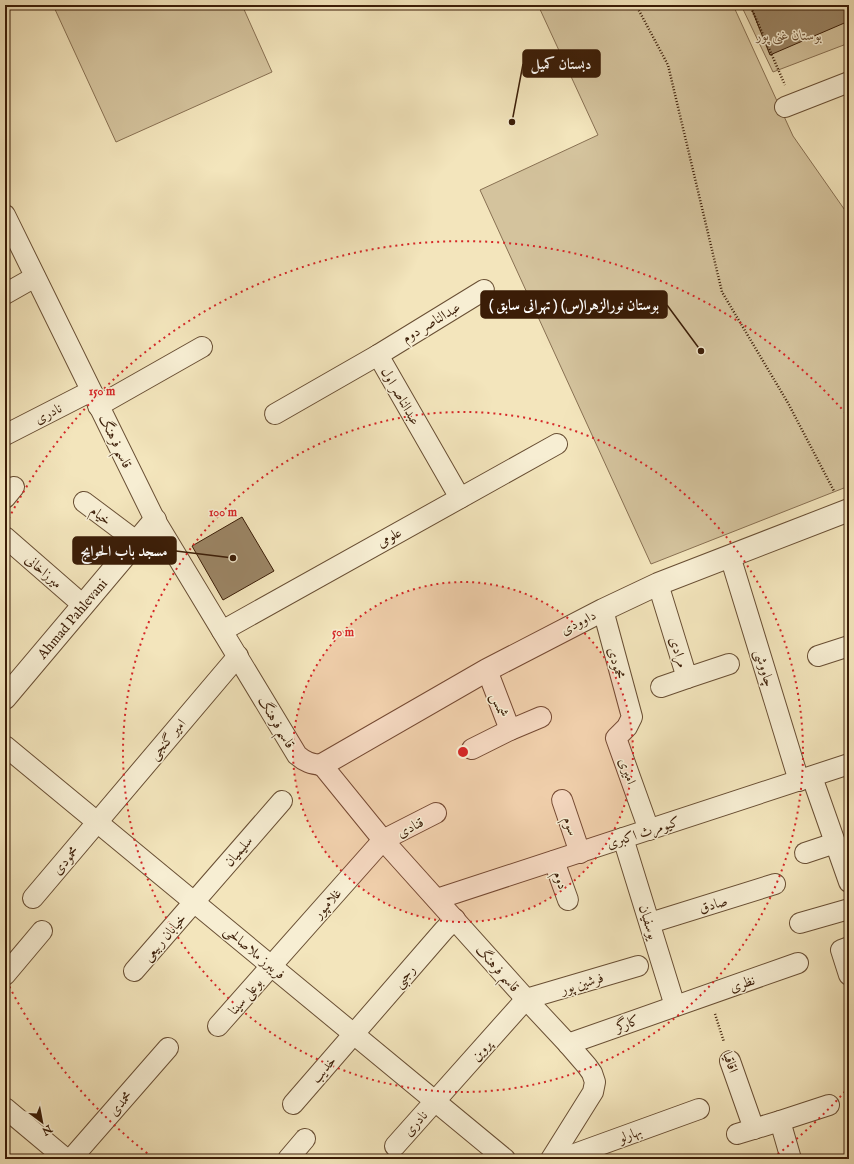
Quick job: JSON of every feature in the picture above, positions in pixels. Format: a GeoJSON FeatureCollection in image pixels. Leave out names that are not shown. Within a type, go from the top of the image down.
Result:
{"type":"FeatureCollection","features":[{"type":"Feature","properties":{"kind":"street"},"geometry":{"type":"LineString","coordinates":[[789,105],[849,82]]}},
{"type":"Feature","properties":{"kind":"street","name":"قاسم فرهنگ"},"geometry":{"type":"LineString","coordinates":[[5,215],[154,520],[297,755],[304,761],[322,765],[383,840],[526,1000],[568,1044],[592,1073],[594,1082],[593,1092],[551,1159]]}},
{"type":"Feature","properties":{"kind":"street"},"geometry":{"type":"LineString","coordinates":[[5,294],[36,278]]}},
{"type":"Feature","properties":{"kind":"street","name":"عبدالناصر دوم"},"geometry":{"type":"LineString","coordinates":[[378,355],[484,290]]}},
{"type":"Feature","properties":{"kind":"street","name":"نادری"},"geometry":{"type":"LineString","coordinates":[[5,435],[95,398],[202,348]]}},
{"type":"Feature","properties":{"kind":"street","name":"عبدالناصر اول"},"geometry":{"type":"LineString","coordinates":[[275,414],[378,355],[460,498]]}},
{"type":"Feature","properties":{"kind":"street","name":"علومی"},"geometry":{"type":"LineString","coordinates":[[222,631],[557,444]]}},
{"type":"Feature","properties":{"kind":"street","name":"خیام"},"geometry":{"type":"LineString","coordinates":[[84,502],[136,541]]}},
{"type":"Feature","properties":{"kind":"street","name":"داوودی"},"geometry":{"type":"LineString","coordinates":[[322,765],[487,670],[602,610],[658,584],[847,510]]}},
{"type":"Feature","properties":{"kind":"street","name":"Ahmad Pahlevani"},"geometry":{"type":"LineString","coordinates":[[5,698],[154,520]]}},
{"type":"Feature","properties":{"kind":"street","name":"میرزاخانی"},"geometry":{"type":"LineString","coordinates":[[5,537],[83,605]]}},
{"type":"Feature","properties":{"kind":"street","name":"چاووشی"},"geometry":{"type":"LineString","coordinates":[[730,556],[806,779],[839,836],[848,873]]}},
{"type":"Feature","properties":{"kind":"street","name":"مرادی"},"geometry":{"type":"LineString","coordinates":[[658,584],[687,678],[729,664]]}},
{"type":"Feature","properties":{"kind":"street","name":"محمودی"},"geometry":{"type":"LineString","coordinates":[[602,610],[632,717]]}},
{"type":"Feature","properties":{"kind":"street"},"geometry":{"type":"LineString","coordinates":[[818,656],[849,646]]}},
{"type":"Feature","properties":{"kind":"street","name":"امیر گنجی"},"geometry":{"type":"LineString","coordinates":[[97,822],[238,656]]}},
{"type":"Feature","properties":{"kind":"street","name":"شمس"},"geometry":{"type":"LineString","coordinates":[[487,670],[510,730],[541,717]]}},
{"type":"Feature","properties":{"kind":"street"},"geometry":{"type":"LineString","coordinates":[[661,687],[687,678]]}},
{"type":"Feature","properties":{"kind":"street","name":"امیری"},"geometry":{"type":"LineString","coordinates":[[632,717],[627,728],[616,738],[649,830]]}},
{"type":"Feature","properties":{"kind":"street"},"geometry":{"type":"LineString","coordinates":[[472,749],[510,730]]}},
{"type":"Feature","properties":{"kind":"street","name":"فریبرز ملاصالحی"},"geometry":{"type":"LineString","coordinates":[[5,746],[505,1159]]}},
{"type":"Feature","properties":{"kind":"street","name":"کیومرث اکبری"},"geometry":{"type":"LineString","coordinates":[[437,900],[849,764]]}},
{"type":"Feature","properties":{"kind":"street","name":"سوم"},"geometry":{"type":"LineString","coordinates":[[562,800],[580,853]]}},
{"type":"Feature","properties":{"kind":"street","name":"سلیمیان"},"geometry":{"type":"LineString","coordinates":[[194,902],[282,801]]}},
{"type":"Feature","properties":{"kind":"street","name":"قنادی"},"geometry":{"type":"LineString","coordinates":[[383,840],[436,813]]}},
{"type":"Feature","properties":{"kind":"street","name":"محمودی"},"geometry":{"type":"LineString","coordinates":[[33,898],[97,822]]}},
{"type":"Feature","properties":{"kind":"street"},"geometry":{"type":"LineString","coordinates":[[805,853],[839,836]]}},
{"type":"Feature","properties":{"kind":"street","name":"یوسفیان"},"geometry":{"type":"LineString","coordinates":[[623,838],[650,923],[680,1004]]}},
{"type":"Feature","properties":{"kind":"street","name":"غلامپور"},"geometry":{"type":"LineString","coordinates":[[271,966],[383,840]]}},
{"type":"Feature","properties":{"kind":"street","name":"دوم"},"geometry":{"type":"LineString","coordinates":[[554,861],[568,900]]}},
{"type":"Feature","properties":{"kind":"street","name":"صادق"},"geometry":{"type":"LineString","coordinates":[[650,923],[775,884]]}},
{"type":"Feature","properties":{"kind":"street","name":"خیابان ربیعی"},"geometry":{"type":"LineString","coordinates":[[134,971],[194,902]]}},
{"type":"Feature","properties":{"kind":"street"},"geometry":{"type":"LineString","coordinates":[[800,922],[849,909]]}},
{"type":"Feature","properties":{"kind":"street","name":"رجبی"},"geometry":{"type":"LineString","coordinates":[[353,1034],[455,919]]}},
{"type":"Feature","properties":{"kind":"street"},"geometry":{"type":"LineString","coordinates":[[5,975],[42,931]]}},
{"type":"Feature","properties":{"kind":"street"},"geometry":{"type":"LineString","coordinates":[[849,947],[841,950],[849,975]]}},
{"type":"Feature","properties":{"kind":"street","name":"نظری"},"geometry":{"type":"LineString","coordinates":[[680,1004],[798,963]]}},
{"type":"Feature","properties":{"kind":"street","name":"بوعلی سینا"},"geometry":{"type":"LineString","coordinates":[[218,1026],[271,966]]}},
{"type":"Feature","properties":{"kind":"street","name":"فرشین پور"},"geometry":{"type":"LineString","coordinates":[[526,1000],[638,966]]}},
{"type":"Feature","properties":{"kind":"street","name":"پروین"},"geometry":{"type":"LineString","coordinates":[[435,1101],[526,1000]]}},
{"type":"Feature","properties":{"kind":"street","name":"کارگر"},"geometry":{"type":"LineString","coordinates":[[568,1044],[680,1004]]}},
{"type":"Feature","properties":{"kind":"street","name":"خدیب"},"geometry":{"type":"LineString","coordinates":[[294,1104],[353,1034]]}},
{"type":"Feature","properties":{"kind":"street","name":"محمدی"},"geometry":{"type":"LineString","coordinates":[[71,1159],[168,1048]]}},
{"type":"Feature","properties":{"kind":"street","name":"اقاقیا"},"geometry":{"type":"LineString","coordinates":[[730,1061],[746,1131],[780,1121]]}},
{"type":"Feature","properties":{"kind":"street","name":"نادری"},"geometry":{"type":"LineString","coordinates":[[395,1146],[435,1101]]}},
{"type":"Feature","properties":{"kind":"street"},"geometry":{"type":"LineString","coordinates":[[791,1159],[780,1121],[829,1104]]}},
{"type":"Feature","properties":{"kind":"street"},"geometry":{"type":"LineString","coordinates":[[5,1108],[66,1159]]}},
{"type":"Feature","properties":{"kind":"street","name":"بهارلو"},"geometry":{"type":"LineString","coordinates":[[561,1159],[699,1109]]}},
{"type":"Feature","properties":{"kind":"street"},"geometry":{"type":"LineString","coordinates":[[288,1159],[304,1139]]}},
{"type":"Feature","properties":{"kind":"path"},"geometry":{"type":"LineString","coordinates":[[636,5],[668,65],[722,292],[788,403],[847,510]]}},
{"type":"Feature","properties":{"kind":"path"},"geometry":{"type":"LineString","coordinates":[[750,5],[789,105]]}},
{"type":"Feature","properties":{"kind":"path","name":"اقاقیا"},"geometry":{"type":"LineString","coordinates":[[708,995],[730,1061]]}},
{"type":"Feature","properties":{"kind":"green space"},"geometry":{"type":"Polygon","coordinates":[[[53,5],[242,5],[272,72],[116,142],[53,5]]]}},
{"type":"Feature","properties":{"kind":"green space"},"geometry":{"type":"Polygon","coordinates":[[[538,5],[733,5],[793,136],[849,216],[849,486],[651,564],[480,190],[598,135],[538,5]]]}},
{"type":"Feature","properties":{"kind":"green space","name":"بوستان غنی پور"},"geometry":{"type":"Polygon","coordinates":[[[741,5],[849,5],[849,43],[773,72],[741,5]]]}},
{"type":"Feature","properties":{"kind":"building","name":"بوستان غنی پور"},"geometry":{"type":"Polygon","coordinates":[[[750,5],[849,5],[849,21],[770,55],[750,5]]]}},
{"type":"Feature","properties":{"kind":"building"},"geometry":{"type":"Polygon","coordinates":[[[242,517],[274,571],[223,600],[192,546],[242,517]]]}},
{"type":"Feature","properties":{"kind":"place","name":"دبستان کمیل"},"geometry":{"type":"Point","coordinates":[512,122]}},
{"type":"Feature","properties":{"kind":"place","name":"بوستان نورالزهرا(س) ( تهرانی سابق )"},"geometry":{"type":"Point","coordinates":[701,351]}},
{"type":"Feature","properties":{"kind":"place","name":"مسجد باب الحوایج"},"geometry":{"type":"Point","coordinates":[233,558]}}]}
